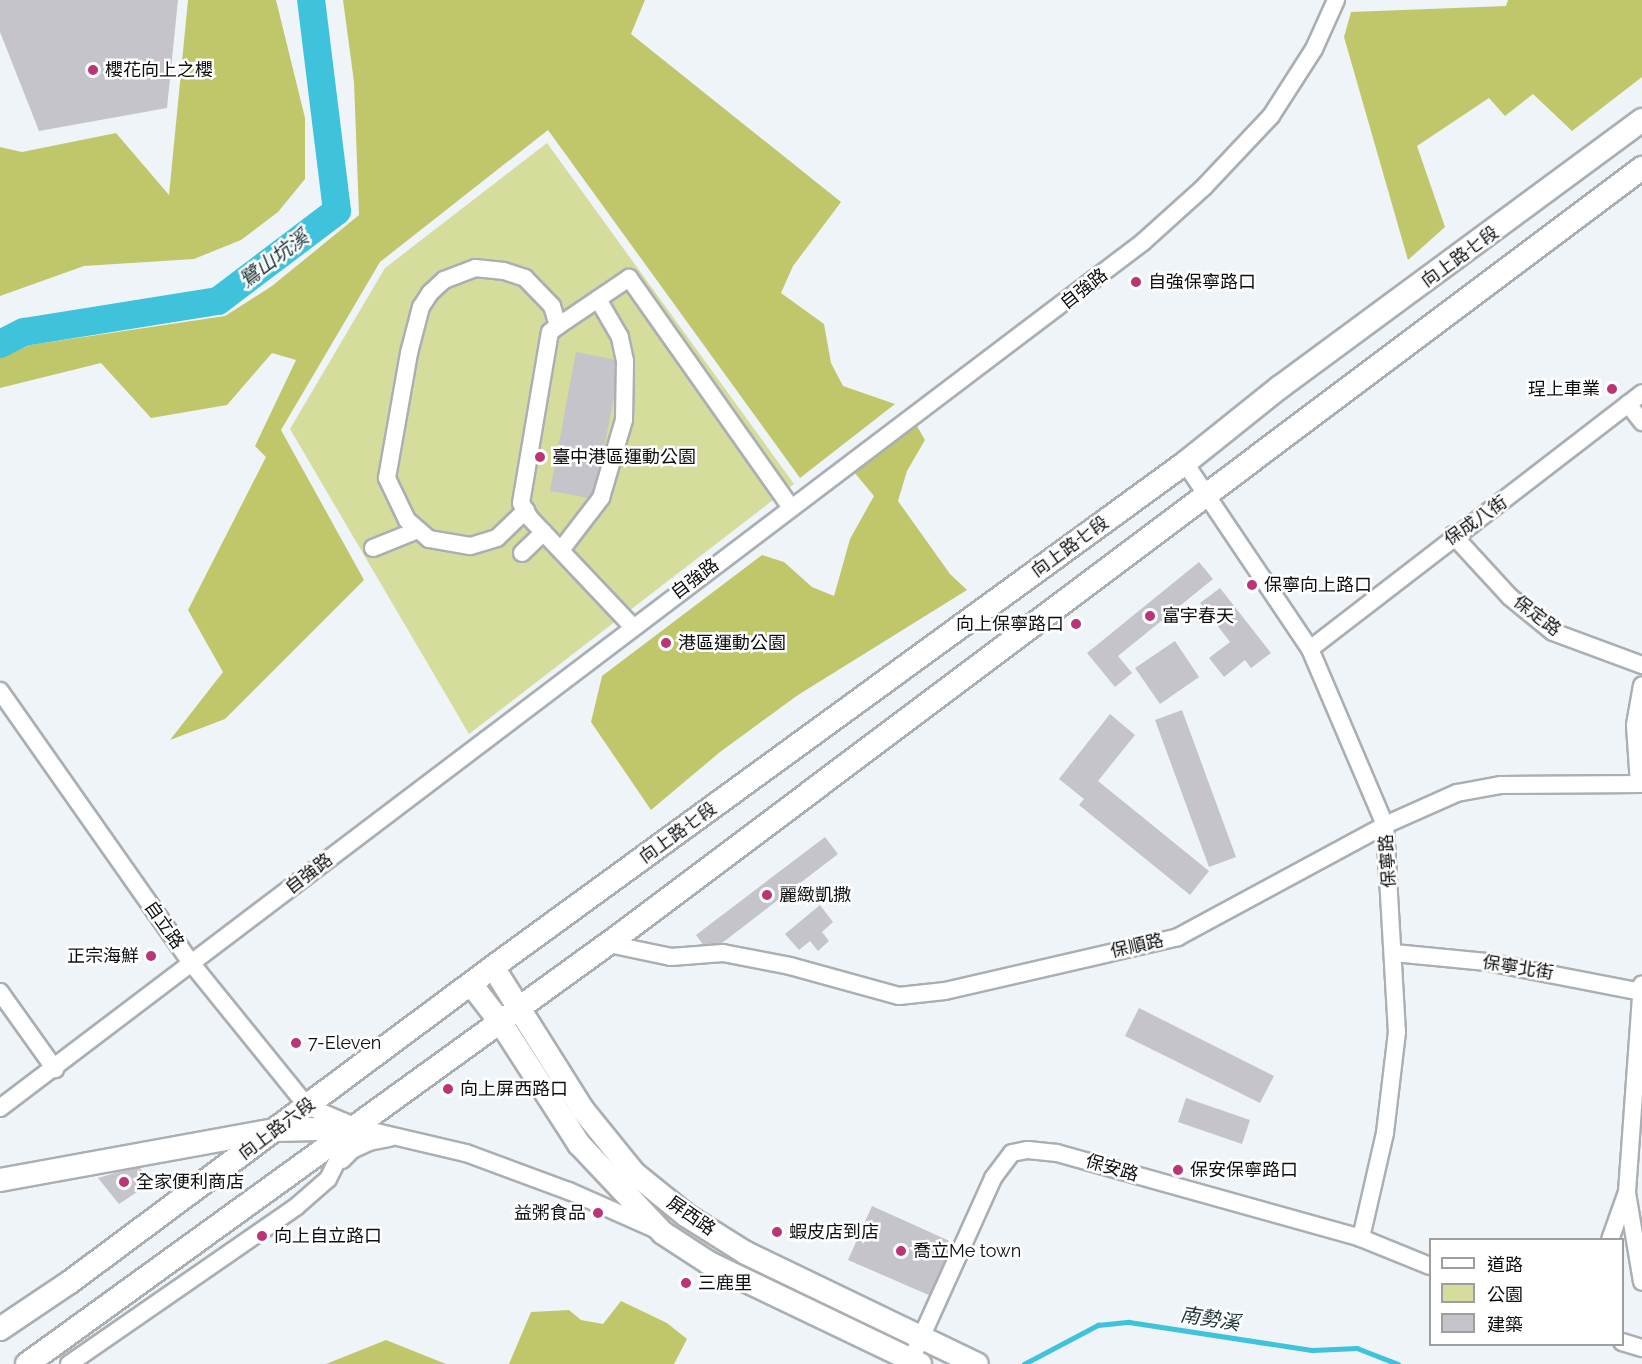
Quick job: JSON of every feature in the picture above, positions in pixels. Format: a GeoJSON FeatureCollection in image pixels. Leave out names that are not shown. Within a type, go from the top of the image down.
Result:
{"type":"FeatureCollection","features":[{"type":"Feature","properties":{"kind":"main road","name":"向上路七段"},"geometry":{"type":"LineString","coordinates":[[493,967],[1185,463],[1280,387],[1642,120]]}},
{"type":"Feature","properties":{"kind":"main road"},"geometry":{"type":"LineString","coordinates":[[27,1364],[355,1130],[609,944],[1207,492],[1428,332],[1642,168]]}},
{"type":"Feature","properties":{"kind":"main road","name":"向上路六段"},"geometry":{"type":"LineString","coordinates":[[0,1329],[275,1130],[493,967]]}},
{"type":"Feature","properties":{"kind":"main road","name":"屏西路"},"geometry":{"type":"LineString","coordinates":[[493,967],[583,1110],[634,1173],[687,1216],[746,1253],[977,1364]]}},
{"type":"Feature","properties":{"kind":"main road","name":"屏西路"},"geometry":{"type":"LineString","coordinates":[[471,984],[501,1023],[579,1144],[663,1233],[709,1263],[916,1362]]}},
{"type":"Feature","properties":{"kind":"main road"},"geometry":{"type":"LineString","coordinates":[[0,1180],[275,1130],[355,1130]]}},
{"type":"Feature","properties":{"kind":"street","name":"自強路"},"geometry":{"type":"LineString","coordinates":[[0,1108],[55,1069],[632,626],[1068,302],[1204,187],[1272,116],[1314,48],[1335,0]]}},
{"type":"Feature","properties":{"kind":"street"},"geometry":{"type":"LineString","coordinates":[[526,510],[496,538],[470,546],[429,539],[418,531],[397,508],[387,478],[415,327],[430,293],[444,280],[475,268],[504,271],[525,278],[552,306],[558,326]]}},
{"type":"Feature","properties":{"kind":"street"},"geometry":{"type":"LineString","coordinates":[[632,626],[544,532],[521,503],[550,332],[558,326],[629,278],[791,508]]}},
{"type":"Feature","properties":{"kind":"street"},"geometry":{"type":"LineString","coordinates":[[561,550],[601,498],[624,420],[626,361],[620,338],[598,299]]}},
{"type":"Feature","properties":{"kind":"street","name":"保成八街"},"geometry":{"type":"LineString","coordinates":[[1310,649],[1453,535],[1522,488],[1642,393]]}},
{"type":"Feature","properties":{"kind":"street"},"geometry":{"type":"LineString","coordinates":[[1628,404],[1642,422]]}},
{"type":"Feature","properties":{"kind":"street","name":"保寧路"},"geometry":{"type":"LineString","coordinates":[[1185,463],[1207,492],[1310,649],[1385,825],[1397,1032],[1385,1133],[1361,1238]]}},
{"type":"Feature","properties":{"kind":"street"},"geometry":{"type":"LineString","coordinates":[[373,548],[418,531]]}},
{"type":"Feature","properties":{"kind":"street"},"geometry":{"type":"LineString","coordinates":[[522,553],[544,532]]}},
{"type":"Feature","properties":{"kind":"street","name":"保定路"},"geometry":{"type":"LineString","coordinates":[[1453,535],[1510,597],[1553,632],[1642,665]]}},
{"type":"Feature","properties":{"kind":"street"},"geometry":{"type":"LineString","coordinates":[[1641,784],[1635,725],[1642,686]]}},
{"type":"Feature","properties":{"kind":"street","name":"自立路"},"geometry":{"type":"LineString","coordinates":[[0,691],[192,964],[307,1106],[355,1130]]}},
{"type":"Feature","properties":{"kind":"street","name":"保順路"},"geometry":{"type":"LineString","coordinates":[[609,944],[640,954],[671,957],[723,953],[790,966],[899,996],[945,991],[1178,937],[1385,825],[1457,793],[1501,785],[1641,784]]}},
{"type":"Feature","properties":{"kind":"street","name":"保寧北街"},"geometry":{"type":"LineString","coordinates":[[1394,952],[1487,962],[1641,988]]}},
{"type":"Feature","properties":{"kind":"street"},"geometry":{"type":"LineString","coordinates":[[1641,988],[1627,1192],[1642,1282]]}},
{"type":"Feature","properties":{"kind":"street"},"geometry":{"type":"LineString","coordinates":[[0,992],[55,1069]]}},
{"type":"Feature","properties":{"kind":"street"},"geometry":{"type":"LineString","coordinates":[[338,1166],[355,1130]]}},
{"type":"Feature","properties":{"kind":"street","name":"屏西路"},"geometry":{"type":"LineString","coordinates":[[355,1130],[397,1137],[466,1154],[569,1191],[663,1233]]}},
{"type":"Feature","properties":{"kind":"street"},"geometry":{"type":"LineString","coordinates":[[69,1364],[297,1206],[352,1150],[369,1142],[397,1137]]}},
{"type":"Feature","properties":{"kind":"street","name":"保安路"},"geometry":{"type":"LineString","coordinates":[[916,1362],[919,1338],[993,1178],[1012,1153],[1028,1150],[1057,1153],[1361,1238],[1429,1265]]}},
{"type":"Feature","properties":{"kind":"street"},"geometry":{"type":"LineString","coordinates":[[1610,1238],[1627,1192]]}},
{"type":"Feature","properties":{"kind":"street"},"geometry":{"type":"LineString","coordinates":[[1624,1342],[1642,1348]]}},
{"type":"Feature","properties":{"kind":"green space"},"geometry":{"type":"Polygon","coordinates":[[[188,0],[276,0],[305,118],[305,179],[278,212],[241,240],[194,259],[84,266],[0,296],[0,147],[22,152],[116,133],[169,195],[188,0]]]}},
{"type":"Feature","properties":{"kind":"green space"},"geometry":{"type":"Polygon","coordinates":[[[343,0],[645,0],[631,34],[841,202],[793,266],[781,293],[824,324],[831,363],[843,386],[895,404],[800,478],[548,130],[380,262],[281,430],[364,580],[225,719],[170,740],[223,672],[188,610],[266,457],[255,446],[296,360],[272,353],[227,405],[151,418],[101,363],[0,388],[0,358],[30,345],[225,316],[272,286],[359,215],[354,82],[343,0]]]}},
{"type":"Feature","properties":{"kind":"green space"},"geometry":{"type":"Polygon","coordinates":[[[1508,0],[1642,0],[1642,77],[1572,131],[1533,94],[1505,116],[1489,98],[1417,146],[1445,227],[1408,260],[1344,37],[1351,12],[1506,6],[1508,0]]]}},
{"type":"Feature","properties":{"kind":"green space","name":"臺中港區運動公園"},"geometry":{"type":"Polygon","coordinates":[[[547,143],[794,484],[469,734],[290,429],[385,268],[547,143]]]}},
{"type":"Feature","properties":{"kind":"green space"},"geometry":{"type":"Polygon","coordinates":[[[917,426],[925,440],[907,471],[898,501],[950,574],[967,590],[798,695],[720,752],[651,810],[591,722],[602,676],[762,555],[784,562],[812,587],[834,596],[850,539],[874,496],[854,472],[917,426]]]}},
{"type":"Feature","properties":{"kind":"green space"},"geometry":{"type":"Polygon","coordinates":[[[621,1301],[667,1323],[687,1339],[674,1364],[509,1364],[531,1312],[569,1310],[581,1320],[603,1324],[621,1301]]]}},
{"type":"Feature","properties":{"kind":"green space"},"geometry":{"type":"Polygon","coordinates":[[[386,1340],[446,1364],[326,1364],[386,1340]]]}},
{"type":"Feature","properties":{"kind":"building","name":"櫻花向上之櫻"},"geometry":{"type":"Polygon","coordinates":[[[0,0],[178,0],[167,108],[39,131],[0,32],[0,0]]]}},
{"type":"Feature","properties":{"kind":"building"},"geometry":{"type":"Polygon","coordinates":[[[576,352],[621,361],[594,499],[550,491],[576,352]]]}},
{"type":"Feature","properties":{"kind":"building","name":"富宇春天"},"geometry":{"type":"Polygon","coordinates":[[[1199,562],[1213,579],[1118,656],[1132,673],[1115,687],[1087,653],[1199,562]]]}},
{"type":"Feature","properties":{"kind":"building","name":"富宇春天"},"geometry":{"type":"Polygon","coordinates":[[[1220,588],[1271,653],[1251,668],[1245,660],[1224,677],[1209,658],[1230,642],[1200,603],[1220,588]]]}},
{"type":"Feature","properties":{"kind":"building","name":"富宇春天"},"geometry":{"type":"Polygon","coordinates":[[[1175,641],[1199,677],[1160,704],[1135,668],[1175,641]]]}},
{"type":"Feature","properties":{"kind":"building"},"geometry":{"type":"Polygon","coordinates":[[[1182,710],[1236,857],[1209,867],[1155,720],[1182,710]]]}},
{"type":"Feature","properties":{"kind":"building"},"geometry":{"type":"Polygon","coordinates":[[[1110,714],[1135,735],[1098,781],[1209,871],[1190,895],[1079,805],[1084,799],[1059,779],[1110,714]]]}},
{"type":"Feature","properties":{"kind":"building","name":"麗緻凱撒"},"geometry":{"type":"Polygon","coordinates":[[[825,837],[838,854],[709,953],[696,935],[825,837]]]}},
{"type":"Feature","properties":{"kind":"building","name":"麗緻凱撒"},"geometry":{"type":"Polygon","coordinates":[[[820,905],[833,922],[822,932],[829,941],[818,951],[810,941],[799,950],[785,934],[820,905]]]}},
{"type":"Feature","properties":{"kind":"building"},"geometry":{"type":"Polygon","coordinates":[[[1139,1008],[1274,1076],[1260,1103],[1125,1036],[1139,1008]]]}},
{"type":"Feature","properties":{"kind":"building"},"geometry":{"type":"Polygon","coordinates":[[[1186,1098],[1250,1120],[1242,1144],[1178,1122],[1186,1098]]]}},
{"type":"Feature","properties":{"kind":"building","name":"全家便利商店"},"geometry":{"type":"Polygon","coordinates":[[[139,1166],[147,1179],[146,1186],[119,1204],[98,1178],[139,1166]]]}},
{"type":"Feature","properties":{"kind":"building","name":"喬立Me town"},"geometry":{"type":"Polygon","coordinates":[[[872,1206],[954,1243],[931,1296],[848,1260],[872,1206]]]}},
{"type":"Feature","properties":{"kind":"waterway","name":"鷺山坑溪"},"geometry":{"type":"LineString","coordinates":[[0,344],[24,332],[218,301],[337,211],[311,0]]}},
{"type":"Feature","properties":{"kind":"waterway","name":"南勢溪"},"geometry":{"type":"LineString","coordinates":[[1024,1364],[1098,1325],[1129,1322],[1313,1350],[1357,1348],[1398,1364]]}},
{"type":"Feature","properties":{"kind":"place","name":"櫻花向上之櫻"},"geometry":{"type":"Point","coordinates":[93,70]}},
{"type":"Feature","properties":{"kind":"place","name":"自強保寧路口"},"geometry":{"type":"Point","coordinates":[1136,282]}},
{"type":"Feature","properties":{"kind":"place","name":"珵上車業"},"geometry":{"type":"Point","coordinates":[1612,389]}},
{"type":"Feature","properties":{"kind":"place","name":"臺中港區運動公園"},"geometry":{"type":"Point","coordinates":[540,457]}},
{"type":"Feature","properties":{"kind":"place","name":"保寧向上路口"},"geometry":{"type":"Point","coordinates":[1252,585]}},
{"type":"Feature","properties":{"kind":"place","name":"富宇春天"},"geometry":{"type":"Point","coordinates":[1150,616]}},
{"type":"Feature","properties":{"kind":"place","name":"向上保寧路口"},"geometry":{"type":"Point","coordinates":[1076,624]}},
{"type":"Feature","properties":{"kind":"place","name":"港區運動公園"},"geometry":{"type":"Point","coordinates":[666,643]}},
{"type":"Feature","properties":{"kind":"place","name":"麗緻凱撒"},"geometry":{"type":"Point","coordinates":[767,895]}},
{"type":"Feature","properties":{"kind":"place","name":"正宗海鮮"},"geometry":{"type":"Point","coordinates":[151,956]}},
{"type":"Feature","properties":{"kind":"place","name":"7-Eleven"},"geometry":{"type":"Point","coordinates":[296,1043]}},
{"type":"Feature","properties":{"kind":"place","name":"向上屏西路口"},"geometry":{"type":"Point","coordinates":[448,1089]}},
{"type":"Feature","properties":{"kind":"place","name":"保安保寧路口"},"geometry":{"type":"Point","coordinates":[1178,1170]}},
{"type":"Feature","properties":{"kind":"place","name":"全家便利商店"},"geometry":{"type":"Point","coordinates":[124,1182]}},
{"type":"Feature","properties":{"kind":"place","name":"益粥食品"},"geometry":{"type":"Point","coordinates":[598,1213]}},
{"type":"Feature","properties":{"kind":"place","name":"蝦皮店到店"},"geometry":{"type":"Point","coordinates":[777,1232]}},
{"type":"Feature","properties":{"kind":"place","name":"向上自立路口"},"geometry":{"type":"Point","coordinates":[262,1236]}},
{"type":"Feature","properties":{"kind":"place","name":"喬立Me town"},"geometry":{"type":"Point","coordinates":[901,1251]}},
{"type":"Feature","properties":{"kind":"place","name":"三鹿里"},"geometry":{"type":"Point","coordinates":[686,1283]}}]}
